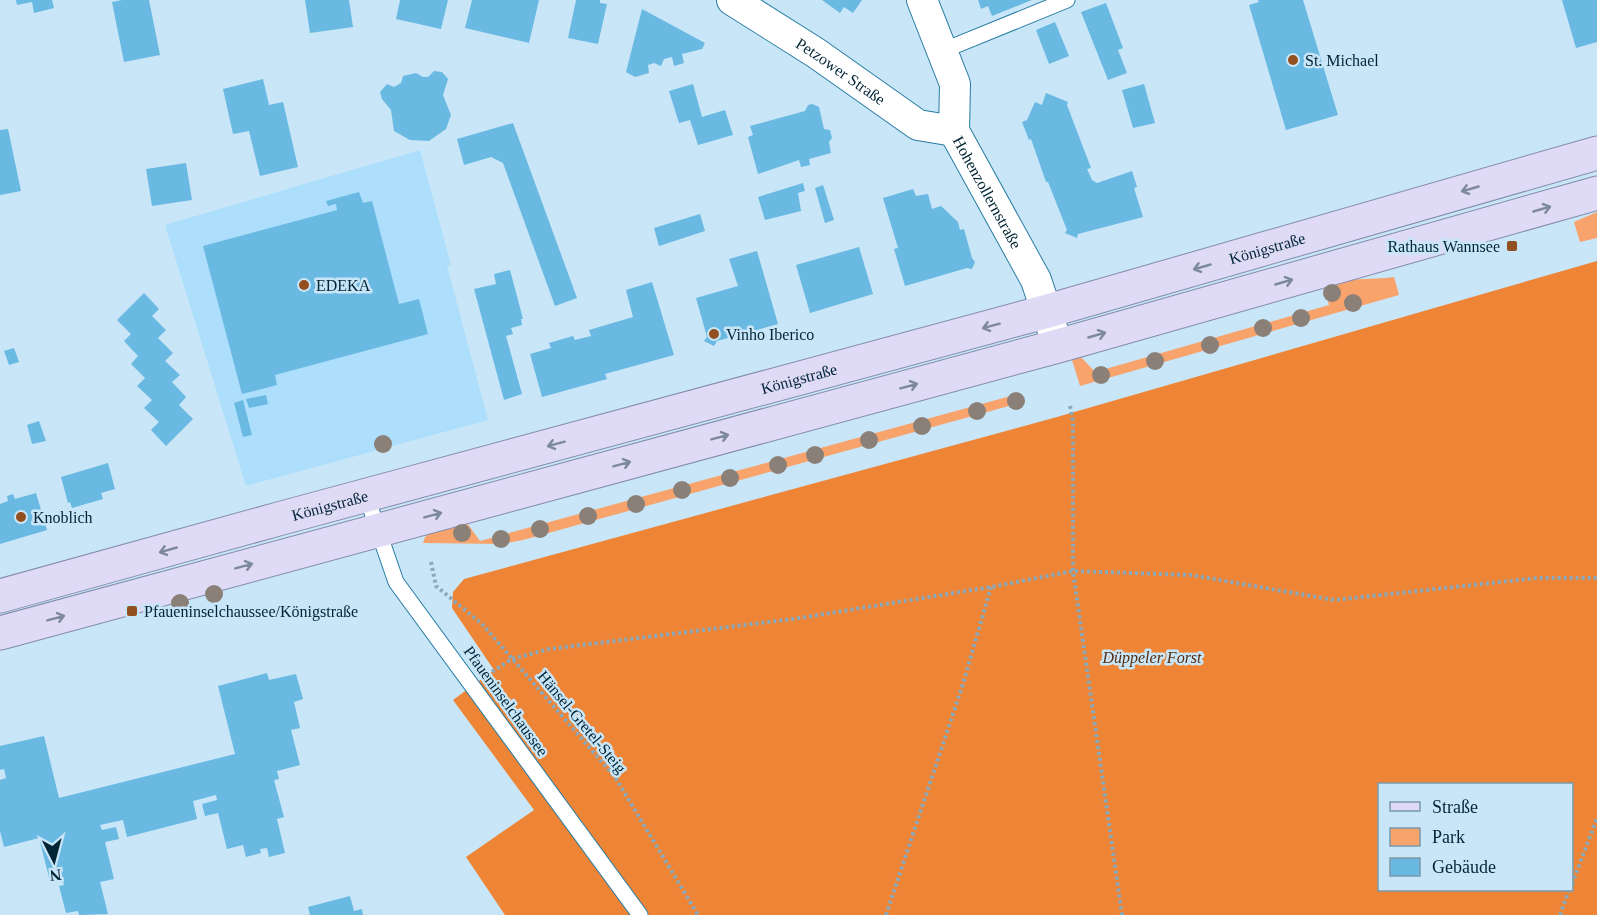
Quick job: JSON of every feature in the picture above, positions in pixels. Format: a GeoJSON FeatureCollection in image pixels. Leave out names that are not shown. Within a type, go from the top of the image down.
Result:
{"type":"FeatureCollection","features":[{"type":"Feature","properties":{"kind":"main road","name":"Königstraße"},"geometry":{"type":"LineString","coordinates":[[0,596],[1048,311],[1597,153]]}},
{"type":"Feature","properties":{"kind":"main road"},"geometry":{"type":"LineString","coordinates":[[0,633],[1058,346],[1597,193]]}},
{"type":"Feature","properties":{"kind":"street","name":"Petzower Straße"},"geometry":{"type":"LineString","coordinates":[[732,0],[816,53],[918,125],[954,131]]}},
{"type":"Feature","properties":{"kind":"street","name":"Hohenzollernstraße"},"geometry":{"type":"LineString","coordinates":[[922,0],[955,84],[954,131],[1036,279],[1058,346]]}},
{"type":"Feature","properties":{"kind":"lane"},"geometry":{"type":"LineString","coordinates":[[942,51],[1067,0]]}},
{"type":"Feature","properties":{"kind":"lane"},"geometry":{"type":"LineString","coordinates":[[464,507],[480,465]]}},
{"type":"Feature","properties":{"kind":"lane","name":"Pfaueninselchaussee"},"geometry":{"type":"LineString","coordinates":[[366,495],[396,582],[640,915]]}},
{"type":"Feature","properties":{"kind":"path"},"geometry":{"type":"LineString","coordinates":[[1070,406],[1073,421],[1073,571],[1122,915]]}},
{"type":"Feature","properties":{"kind":"path","name":"Hänsel-Gretel-Steig"},"geometry":{"type":"LineString","coordinates":[[431,562],[436,586],[482,624],[615,777],[698,915]]}},
{"type":"Feature","properties":{"kind":"path"},"geometry":{"type":"LineString","coordinates":[[471,685],[512,659],[549,649],[793,619],[991,587],[1073,571],[1191,575],[1334,600],[1537,578],[1597,578]]}},
{"type":"Feature","properties":{"kind":"path"},"geometry":{"type":"LineString","coordinates":[[886,915],[963,684],[991,587]]}},
{"type":"Feature","properties":{"kind":"path"},"geometry":{"type":"LineString","coordinates":[[1573,881],[1597,818]]}},
{"type":"Feature","properties":{"kind":"path"},"geometry":{"type":"LineString","coordinates":[[1560,915],[1569,891]]}},
{"type":"Feature","properties":{"kind":"shaded area"},"geometry":{"type":"Polygon","coordinates":[[[420,150],[451,265],[447,266],[488,420],[246,486],[165,225],[420,150]]]}},
{"type":"Feature","properties":{"kind":"green space"},"geometry":{"type":"Polygon","coordinates":[[[1597,212],[1597,238],[1580,242],[1574,222],[1597,212]]]}},
{"type":"Feature","properties":{"kind":"green space","name":"Düppeler Forst"},"geometry":{"type":"Polygon","coordinates":[[[1597,261],[1597,915],[505,915],[466,857],[534,810],[453,700],[494,670],[452,608],[453,592],[464,579],[1057,417],[1597,261]]]}},
{"type":"Feature","properties":{"kind":"green space"},"geometry":{"type":"Polygon","coordinates":[[[1394,277],[1399,295],[1080,386],[1072,360],[1081,357],[1095,372],[1329,305],[1323,283],[1394,277]]]}},
{"type":"Feature","properties":{"kind":"green space"},"geometry":{"type":"Polygon","coordinates":[[[1018,394],[1020,403],[523,540],[502,544],[423,543],[425,537],[430,533],[467,523],[480,541],[1018,394]]]}},
{"type":"Feature","properties":{"kind":"building"},"geometry":{"type":"Polygon","coordinates":[[[16,0],[52,0],[54,8],[34,13],[32,2],[17,5],[16,0]]]}},
{"type":"Feature","properties":{"kind":"building"},"geometry":{"type":"Polygon","coordinates":[[[149,0],[160,55],[124,62],[112,2],[149,0]]]}},
{"type":"Feature","properties":{"kind":"building"},"geometry":{"type":"Polygon","coordinates":[[[305,0],[349,0],[353,27],[310,33],[305,0]]]}},
{"type":"Feature","properties":{"kind":"building"},"geometry":{"type":"Polygon","coordinates":[[[400,0],[448,0],[441,29],[396,19],[400,0]]]}},
{"type":"Feature","properties":{"kind":"building"},"geometry":{"type":"Polygon","coordinates":[[[472,0],[539,0],[529,43],[465,28],[472,0]]]}},
{"type":"Feature","properties":{"kind":"building"},"geometry":{"type":"Polygon","coordinates":[[[576,0],[600,0],[600,3],[607,4],[598,44],[568,38],[576,0]]]}},
{"type":"Feature","properties":{"kind":"building"},"geometry":{"type":"Polygon","coordinates":[[[822,0],[862,0],[853,13],[844,7],[840,13],[822,0]]]}},
{"type":"Feature","properties":{"kind":"building"},"geometry":{"type":"Polygon","coordinates":[[[978,0],[1032,0],[992,16],[988,6],[981,9],[978,0]]]}},
{"type":"Feature","properties":{"kind":"building","name":"St. Michael"},"geometry":{"type":"Polygon","coordinates":[[[1258,0],[1303,0],[1338,115],[1286,130],[1249,5],[1259,2],[1258,0]]]}},
{"type":"Feature","properties":{"kind":"building"},"geometry":{"type":"Polygon","coordinates":[[[1562,0],[1597,0],[1597,42],[1576,48],[1562,0]]]}},
{"type":"Feature","properties":{"kind":"building"},"geometry":{"type":"Polygon","coordinates":[[[1106,3],[1123,48],[1118,50],[1127,73],[1108,80],[1081,12],[1106,3]]]}},
{"type":"Feature","properties":{"kind":"building"},"geometry":{"type":"Polygon","coordinates":[[[642,9],[705,43],[702,49],[682,54],[684,63],[674,66],[672,57],[664,59],[661,66],[654,63],[648,65],[649,73],[635,77],[626,72],[642,9]]]}},
{"type":"Feature","properties":{"kind":"building"},"geometry":{"type":"Polygon","coordinates":[[[1055,22],[1069,56],[1049,64],[1036,30],[1055,22]]]}},
{"type":"Feature","properties":{"kind":"building"},"geometry":{"type":"Polygon","coordinates":[[[434,71],[442,72],[448,79],[443,95],[451,115],[446,129],[429,141],[410,140],[394,131],[391,110],[382,99],[380,92],[387,84],[394,87],[401,83],[403,76],[416,73],[428,77],[434,71]]]}},
{"type":"Feature","properties":{"kind":"building"},"geometry":{"type":"Polygon","coordinates":[[[263,79],[269,105],[283,102],[298,167],[260,176],[249,131],[233,134],[223,89],[263,79]]]}},
{"type":"Feature","properties":{"kind":"building"},"geometry":{"type":"Polygon","coordinates":[[[693,84],[702,117],[725,110],[733,135],[698,145],[690,120],[679,123],[669,91],[693,84]]]}},
{"type":"Feature","properties":{"kind":"building"},"geometry":{"type":"Polygon","coordinates":[[[1144,84],[1155,123],[1133,128],[1122,90],[1144,84]]]}},
{"type":"Feature","properties":{"kind":"building"},"geometry":{"type":"Polygon","coordinates":[[[1046,93],[1068,102],[1067,105],[1091,168],[1087,169],[1092,180],[1097,183],[1132,171],[1137,187],[1134,188],[1143,217],[1078,234],[1077,238],[1065,233],[1067,230],[1022,122],[1027,120],[1035,102],[1042,105],[1046,93]]]}},
{"type":"Feature","properties":{"kind":"building"},"geometry":{"type":"Polygon","coordinates":[[[808,105],[819,107],[824,129],[830,130],[831,153],[809,159],[810,165],[801,167],[799,160],[758,174],[748,137],[753,135],[750,126],[805,111],[808,105]]]}},
{"type":"Feature","properties":{"kind":"building"},"geometry":{"type":"Polygon","coordinates":[[[513,123],[577,298],[555,306],[503,163],[491,157],[464,165],[457,139],[513,123]]]}},
{"type":"Feature","properties":{"kind":"building"},"geometry":{"type":"Polygon","coordinates":[[[8,129],[21,191],[0,195],[0,130],[8,129]]]}},
{"type":"Feature","properties":{"kind":"building"},"geometry":{"type":"Polygon","coordinates":[[[186,163],[192,200],[152,206],[146,169],[186,163]]]}},
{"type":"Feature","properties":{"kind":"building"},"geometry":{"type":"Polygon","coordinates":[[[803,183],[805,191],[798,193],[801,211],[765,220],[758,197],[803,183]]]}},
{"type":"Feature","properties":{"kind":"building"},"geometry":{"type":"Polygon","coordinates":[[[823,185],[834,220],[825,223],[815,188],[823,185]]]}},
{"type":"Feature","properties":{"kind":"building"},"geometry":{"type":"Polygon","coordinates":[[[913,189],[916,196],[928,194],[932,209],[941,206],[958,222],[960,230],[964,229],[975,262],[972,269],[967,268],[905,286],[894,249],[898,248],[883,198],[913,189]]]}},
{"type":"Feature","properties":{"kind":"building","name":"EDEKA"},"geometry":{"type":"Polygon","coordinates":[[[359,192],[363,203],[372,201],[399,304],[419,299],[428,334],[275,375],[277,385],[242,394],[203,246],[337,210],[336,204],[328,206],[326,201],[359,192]]]}},
{"type":"Feature","properties":{"kind":"building"},"geometry":{"type":"Polygon","coordinates":[[[700,214],[705,231],[659,246],[654,228],[700,214]]]}},
{"type":"Feature","properties":{"kind":"building"},"geometry":{"type":"Polygon","coordinates":[[[859,247],[873,294],[810,313],[796,265],[859,247]]]}},
{"type":"Feature","properties":{"kind":"building"},"geometry":{"type":"Polygon","coordinates":[[[757,251],[778,324],[717,341],[714,346],[704,341],[707,337],[696,298],[738,286],[729,259],[757,251]]]}},
{"type":"Feature","properties":{"kind":"building"},"geometry":{"type":"Polygon","coordinates":[[[510,270],[523,319],[521,319],[522,325],[511,328],[513,334],[506,336],[522,394],[504,400],[474,289],[496,284],[494,274],[510,270]]]}},
{"type":"Feature","properties":{"kind":"building"},"geometry":{"type":"Polygon","coordinates":[[[652,282],[674,355],[605,374],[607,379],[542,397],[530,354],[551,348],[549,343],[573,336],[575,340],[591,336],[589,330],[633,317],[626,290],[652,282]]]}},
{"type":"Feature","properties":{"kind":"building"},"geometry":{"type":"Polygon","coordinates":[[[144,293],[159,309],[152,316],[166,330],[158,338],[173,353],[165,361],[180,375],[172,382],[186,397],[179,405],[193,419],[166,446],[151,430],[159,422],[144,408],[152,400],[137,386],[145,378],[131,364],[138,356],[124,341],[131,334],[117,320],[144,293]]]}},
{"type":"Feature","properties":{"kind":"building"},"geometry":{"type":"Polygon","coordinates":[[[14,348],[19,362],[9,365],[4,351],[14,348]]]}},
{"type":"Feature","properties":{"kind":"building"},"geometry":{"type":"Polygon","coordinates":[[[266,395],[268,404],[249,408],[246,399],[266,395]]]}},
{"type":"Feature","properties":{"kind":"building"},"geometry":{"type":"Polygon","coordinates":[[[243,400],[252,435],[243,437],[234,403],[243,400]]]}},
{"type":"Feature","properties":{"kind":"building"},"geometry":{"type":"Polygon","coordinates":[[[39,421],[46,441],[32,444],[27,425],[39,421]]]}},
{"type":"Feature","properties":{"kind":"building"},"geometry":{"type":"Polygon","coordinates":[[[108,463],[115,489],[101,493],[103,499],[72,508],[70,502],[68,503],[61,477],[108,463]]]}},
{"type":"Feature","properties":{"kind":"building","name":"Knoblich"},"geometry":{"type":"Polygon","coordinates":[[[36,493],[47,530],[0,544],[0,504],[8,501],[7,496],[13,494],[15,499],[36,493]]]}},
{"type":"Feature","properties":{"kind":"building"},"geometry":{"type":"Polygon","coordinates":[[[267,673],[269,680],[296,674],[303,699],[294,702],[300,728],[291,730],[300,765],[277,771],[279,779],[274,780],[284,817],[277,819],[285,853],[269,857],[267,848],[260,849],[261,853],[246,857],[243,845],[227,849],[218,813],[205,816],[202,804],[217,800],[216,795],[193,801],[197,819],[127,837],[123,820],[100,825],[102,830],[116,827],[119,839],[105,842],[114,879],[100,882],[108,914],[79,915],[78,911],[66,913],[59,886],[64,885],[62,878],[50,881],[39,838],[4,847],[0,831],[0,780],[6,778],[4,769],[0,770],[0,746],[44,736],[59,798],[235,754],[218,686],[267,673]]]}},
{"type":"Feature","properties":{"kind":"building"},"geometry":{"type":"Polygon","coordinates":[[[350,896],[354,911],[362,909],[363,915],[310,915],[308,907],[350,896]]]}},
{"type":"Feature","properties":{"kind":"place","name":"St. Michael"},"geometry":{"type":"Point","coordinates":[1293,60]}},
{"type":"Feature","properties":{"kind":"place","name":"Rathaus Wannsee"},"geometry":{"type":"Point","coordinates":[1512,246]}},
{"type":"Feature","properties":{"kind":"place","name":"EDEKA"},"geometry":{"type":"Point","coordinates":[304,285]}},
{"type":"Feature","properties":{"kind":"place","name":"Vinho Iberico"},"geometry":{"type":"Point","coordinates":[714,334]}},
{"type":"Feature","properties":{"kind":"place","name":"Knoblich"},"geometry":{"type":"Point","coordinates":[21,517]}},
{"type":"Feature","properties":{"kind":"place","name":"Pfaueninselchaussee/Königstraße"},"geometry":{"type":"Point","coordinates":[132,611]}}]}
